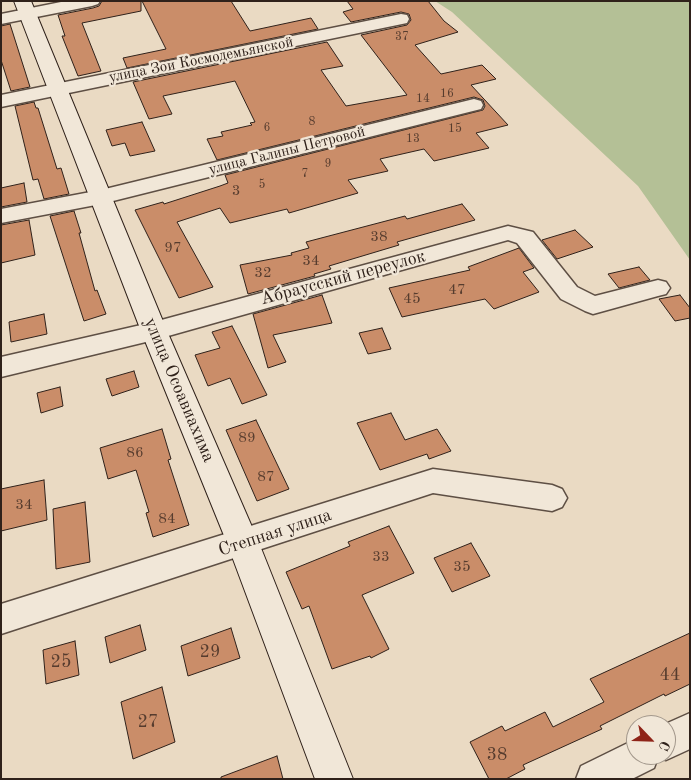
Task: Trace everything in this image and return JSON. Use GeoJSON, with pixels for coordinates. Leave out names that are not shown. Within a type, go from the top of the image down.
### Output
{"type":"FeatureCollection","features":[{"type":"Feature","properties":{"kind":"street"},"geometry":{"type":"LineString","coordinates":[[1,19],[25,7],[92,1]]}},
{"type":"Feature","properties":{"kind":"street","name":"улица Осоавиахима"},"geometry":{"type":"LineString","coordinates":[[25,7],[154,331],[243,543],[334,779]]}},
{"type":"Feature","properties":{"kind":"street","name":"улица Зои Космодемьянской"},"geometry":{"type":"LineString","coordinates":[[1,101],[401,19]]}},
{"type":"Feature","properties":{"kind":"street","name":"улица Галины Петровой"},"geometry":{"type":"LineString","coordinates":[[1,216],[101,197],[474,105]]}},
{"type":"Feature","properties":{"kind":"street","name":"Абраусский переулок"},"geometry":{"type":"LineString","coordinates":[[1,367],[154,331],[508,233],[525,237],[569,293],[593,304],[658,288]]}},
{"type":"Feature","properties":{"kind":"street","name":"Степная улица"},"geometry":{"type":"LineString","coordinates":[[1,619],[433,481],[552,498]]}},
{"type":"Feature","properties":{"kind":"street"},"geometry":{"type":"LineString","coordinates":[[676,737],[690,730]]}},
{"type":"Feature","properties":{"kind":"street"},"geometry":{"type":"LineString","coordinates":[[594,779],[626,763]]}},
{"type":"Feature","properties":{"kind":"green space"},"geometry":{"type":"Polygon","coordinates":[[[435,1],[690,1],[690,260],[638,186],[452,12],[435,1]]]}},
{"type":"Feature","properties":{"kind":"building"},"geometry":{"type":"Polygon","coordinates":[[[102,1],[141,1],[141,11],[82,23],[101,71],[78,76],[62,36],[65,36],[58,15],[93,8],[99,6],[102,1]]]}},
{"type":"Feature","properties":{"kind":"building"},"geometry":{"type":"Polygon","coordinates":[[[142,1],[231,1],[250,31],[311,18],[318,29],[127,68],[123,58],[166,49],[142,1]]]}},
{"type":"Feature","properties":{"kind":"building"},"geometry":{"type":"Polygon","coordinates":[[[347,1],[428,1],[444,21],[458,32],[415,45],[441,74],[482,65],[496,79],[471,85],[508,125],[476,133],[489,148],[434,161],[424,149],[380,159],[388,171],[348,180],[358,193],[289,213],[287,209],[230,223],[220,208],[177,222],[213,287],[179,298],[135,210],[163,202],[164,204],[228,183],[225,175],[483,110],[485,106],[483,100],[474,97],[217,160],[207,139],[223,136],[221,132],[252,125],[250,123],[255,122],[235,81],[163,96],[172,114],[149,119],[133,82],[327,42],[343,66],[321,70],[346,106],[407,95],[361,35],[407,25],[411,20],[409,14],[401,12],[351,22],[343,12],[353,9],[347,1]]]}},
{"type":"Feature","properties":{"kind":"building"},"geometry":{"type":"Polygon","coordinates":[[[10,24],[30,87],[11,91],[1,60],[1,26],[10,24]]]}},
{"type":"Feature","properties":{"kind":"building"},"geometry":{"type":"Polygon","coordinates":[[[34,102],[36,108],[38,108],[57,169],[61,168],[69,194],[44,199],[38,179],[33,180],[15,106],[34,102]]]}},
{"type":"Feature","properties":{"kind":"building"},"geometry":{"type":"Polygon","coordinates":[[[142,122],[155,151],[130,156],[125,143],[112,146],[106,130],[142,122]]]}},
{"type":"Feature","properties":{"kind":"building"},"geometry":{"type":"Polygon","coordinates":[[[24,183],[27,202],[1,207],[1,188],[24,183]]]}},
{"type":"Feature","properties":{"kind":"building"},"geometry":{"type":"Polygon","coordinates":[[[462,204],[475,220],[397,242],[399,245],[329,266],[331,269],[314,274],[315,276],[248,294],[240,265],[292,255],[291,253],[309,248],[306,242],[405,216],[407,219],[462,204]]]}},
{"type":"Feature","properties":{"kind":"building"},"geometry":{"type":"Polygon","coordinates":[[[74,211],[95,291],[97,290],[106,314],[84,321],[50,216],[74,211]]]}},
{"type":"Feature","properties":{"kind":"building"},"geometry":{"type":"Polygon","coordinates":[[[29,220],[35,255],[1,263],[1,225],[29,220]]]}},
{"type":"Feature","properties":{"kind":"building"},"geometry":{"type":"Polygon","coordinates":[[[575,230],[593,247],[557,259],[542,240],[575,230]]]}},
{"type":"Feature","properties":{"kind":"building"},"geometry":{"type":"Polygon","coordinates":[[[519,248],[534,268],[523,272],[539,292],[494,309],[485,299],[402,317],[389,288],[470,270],[468,267],[519,248]]]}},
{"type":"Feature","properties":{"kind":"building"},"geometry":{"type":"Polygon","coordinates":[[[639,267],[650,280],[619,288],[608,274],[639,267]]]}},
{"type":"Feature","properties":{"kind":"building"},"geometry":{"type":"Polygon","coordinates":[[[322,295],[332,323],[273,335],[286,362],[268,368],[253,314],[322,295]]]}},
{"type":"Feature","properties":{"kind":"building"},"geometry":{"type":"Polygon","coordinates":[[[680,295],[690,308],[690,318],[675,321],[659,299],[680,295]]]}},
{"type":"Feature","properties":{"kind":"building"},"geometry":{"type":"Polygon","coordinates":[[[44,314],[47,334],[11,342],[9,322],[44,314]]]}},
{"type":"Feature","properties":{"kind":"building"},"geometry":{"type":"Polygon","coordinates":[[[232,326],[267,395],[242,404],[230,378],[208,386],[195,355],[220,348],[212,332],[232,326]]]}},
{"type":"Feature","properties":{"kind":"building"},"geometry":{"type":"Polygon","coordinates":[[[382,328],[391,349],[368,354],[359,333],[382,328]]]}},
{"type":"Feature","properties":{"kind":"building"},"geometry":{"type":"Polygon","coordinates":[[[134,371],[139,387],[112,396],[106,379],[134,371]]]}},
{"type":"Feature","properties":{"kind":"building"},"geometry":{"type":"Polygon","coordinates":[[[60,387],[63,406],[41,413],[37,393],[60,387]]]}},
{"type":"Feature","properties":{"kind":"building"},"geometry":{"type":"Polygon","coordinates":[[[391,413],[405,440],[437,429],[451,451],[429,459],[427,454],[380,470],[357,423],[391,413]]]}},
{"type":"Feature","properties":{"kind":"building"},"geometry":{"type":"Polygon","coordinates":[[[256,420],[289,489],[257,501],[226,430],[256,420]]]}},
{"type":"Feature","properties":{"kind":"building"},"geometry":{"type":"Polygon","coordinates":[[[162,429],[171,459],[168,460],[189,525],[153,537],[146,513],[149,512],[136,470],[108,479],[100,448],[162,429]]]}},
{"type":"Feature","properties":{"kind":"building"},"geometry":{"type":"Polygon","coordinates":[[[44,480],[47,520],[1,531],[1,489],[44,480]]]}},
{"type":"Feature","properties":{"kind":"building"},"geometry":{"type":"Polygon","coordinates":[[[85,502],[90,562],[56,569],[53,509],[85,502]]]}},
{"type":"Feature","properties":{"kind":"building"},"geometry":{"type":"Polygon","coordinates":[[[389,526],[414,573],[362,595],[389,649],[371,658],[370,656],[332,669],[309,606],[302,609],[286,572],[350,546],[348,542],[389,526]]]}},
{"type":"Feature","properties":{"kind":"building"},"geometry":{"type":"Polygon","coordinates":[[[471,543],[490,576],[452,592],[434,558],[471,543]]]}},
{"type":"Feature","properties":{"kind":"building"},"geometry":{"type":"Polygon","coordinates":[[[140,625],[146,650],[110,663],[105,637],[140,625]]]}},
{"type":"Feature","properties":{"kind":"building"},"geometry":{"type":"Polygon","coordinates":[[[231,628],[240,658],[188,676],[181,646],[231,628]]]}},
{"type":"Feature","properties":{"kind":"building"},"geometry":{"type":"Polygon","coordinates":[[[690,633],[690,684],[665,696],[664,694],[600,726],[602,729],[523,765],[525,769],[506,779],[489,779],[470,742],[502,726],[505,731],[545,712],[553,727],[604,702],[590,679],[690,633]]]}},
{"type":"Feature","properties":{"kind":"building"},"geometry":{"type":"Polygon","coordinates":[[[75,641],[79,675],[46,684],[43,650],[75,641]]]}},
{"type":"Feature","properties":{"kind":"building"},"geometry":{"type":"Polygon","coordinates":[[[162,687],[175,742],[133,759],[121,702],[162,687]]]}},
{"type":"Feature","properties":{"kind":"building"},"geometry":{"type":"Polygon","coordinates":[[[277,756],[283,779],[221,779],[221,777],[277,756]]]}}]}
